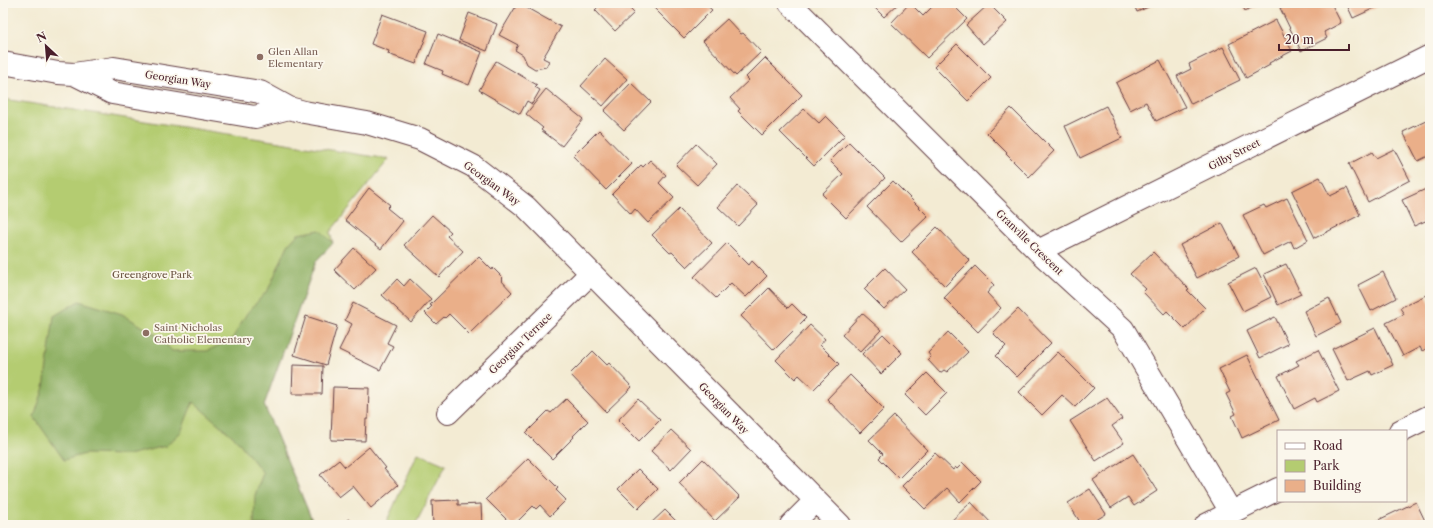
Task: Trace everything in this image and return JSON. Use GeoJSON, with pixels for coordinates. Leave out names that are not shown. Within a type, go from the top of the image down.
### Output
{"type":"FeatureCollection","features":[{"type":"Feature","properties":{"kind":"street","name":"Granville Crescent"},"geometry":{"type":"LineString","coordinates":[[790,3],[1038,251],[1123,329],[1231,512]]}},
{"type":"Feature","properties":{"kind":"street","name":"Gilby Street"},"geometry":{"type":"LineString","coordinates":[[1038,251],[1430,56]]}},
{"type":"Feature","properties":{"kind":"street","name":"Georgian Way"},"geometry":{"type":"LineString","coordinates":[[3,63],[58,73],[74,74],[114,68],[260,92],[289,108],[367,123],[420,139],[473,166],[526,208],[840,525]]}},
{"type":"Feature","properties":{"kind":"street","name":"Georgian Terrace"},"geometry":{"type":"LineString","coordinates":[[448,413],[592,273]]}},
{"type":"Feature","properties":{"kind":"street"},"geometry":{"type":"LineString","coordinates":[[1402,430],[1430,416]]}},
{"type":"Feature","properties":{"kind":"street"},"geometry":{"type":"LineString","coordinates":[[1206,525],[1277,489]]}},
{"type":"Feature","properties":{"kind":"street"},"geometry":{"type":"LineString","coordinates":[[791,525],[815,501]]}},
{"type":"Feature","properties":{"kind":"green space","name":"Greengrove Park"},"geometry":{"type":"Polygon","coordinates":[[[3,99],[389,159],[330,232],[333,243],[316,261],[264,405],[314,525],[3,525],[3,99]]]}},
{"type":"Feature","properties":{"kind":"green space"},"geometry":{"type":"Polygon","coordinates":[[[320,230],[333,243],[316,261],[264,405],[314,525],[254,525],[255,495],[263,473],[237,440],[193,402],[181,432],[166,446],[128,455],[85,454],[64,460],[34,417],[44,387],[54,316],[79,301],[122,314],[158,336],[172,351],[207,351],[232,339],[247,313],[268,290],[288,245],[298,234],[320,230]]]}},
{"type":"Feature","properties":{"kind":"green space"},"geometry":{"type":"Polygon","coordinates":[[[418,453],[446,465],[415,525],[385,525],[418,453]]]}},
{"type":"Feature","properties":{"kind":"building"},"geometry":{"type":"Polygon","coordinates":[[[518,3],[561,27],[543,58],[549,61],[546,67],[535,69],[527,64],[523,55],[515,50],[518,45],[499,35],[518,3]]]}},
{"type":"Feature","properties":{"kind":"building"},"geometry":{"type":"Polygon","coordinates":[[[602,3],[624,3],[634,13],[615,31],[595,10],[602,3]]]}},
{"type":"Feature","properties":{"kind":"building"},"geometry":{"type":"Polygon","coordinates":[[[649,3],[704,3],[712,10],[684,38],[649,3]]]}},
{"type":"Feature","properties":{"kind":"building"},"geometry":{"type":"Polygon","coordinates":[[[870,3],[899,3],[884,17],[870,3]]]}},
{"type":"Feature","properties":{"kind":"building"},"geometry":{"type":"Polygon","coordinates":[[[910,3],[923,16],[936,3],[951,3],[967,19],[927,58],[891,23],[910,3]]]}},
{"type":"Feature","properties":{"kind":"building"},"geometry":{"type":"Polygon","coordinates":[[[1133,3],[1157,3],[1137,12],[1133,3]]]}},
{"type":"Feature","properties":{"kind":"building"},"geometry":{"type":"Polygon","coordinates":[[[1241,3],[1261,3],[1245,11],[1241,3]]]}},
{"type":"Feature","properties":{"kind":"building"},"geometry":{"type":"Polygon","coordinates":[[[1289,3],[1331,3],[1341,23],[1324,32],[1327,38],[1301,51],[1280,8],[1289,3]]]}},
{"type":"Feature","properties":{"kind":"building"},"geometry":{"type":"Polygon","coordinates":[[[1346,3],[1377,3],[1379,6],[1353,18],[1346,3]]]}},
{"type":"Feature","properties":{"kind":"building"},"geometry":{"type":"Polygon","coordinates":[[[989,4],[1007,22],[983,44],[966,25],[989,4]]]}},
{"type":"Feature","properties":{"kind":"building"},"geometry":{"type":"Polygon","coordinates":[[[469,13],[497,24],[487,51],[459,40],[469,13]]]}},
{"type":"Feature","properties":{"kind":"building"},"geometry":{"type":"Polygon","coordinates":[[[382,14],[428,31],[416,64],[388,54],[389,51],[371,44],[382,14]]]}},
{"type":"Feature","properties":{"kind":"building"},"geometry":{"type":"Polygon","coordinates":[[[727,19],[761,52],[736,76],[703,41],[727,19]]]}},
{"type":"Feature","properties":{"kind":"building"},"geometry":{"type":"Polygon","coordinates":[[[1276,20],[1292,51],[1269,63],[1270,65],[1246,78],[1229,44],[1276,20]]]}},
{"type":"Feature","properties":{"kind":"building"},"geometry":{"type":"Polygon","coordinates":[[[438,34],[482,52],[469,85],[442,74],[443,71],[426,64],[438,34]]]}},
{"type":"Feature","properties":{"kind":"building"},"geometry":{"type":"Polygon","coordinates":[[[957,44],[991,78],[968,101],[934,67],[957,44]]]}},
{"type":"Feature","properties":{"kind":"building"},"geometry":{"type":"Polygon","coordinates":[[[1223,47],[1240,80],[1191,104],[1177,76],[1191,69],[1189,64],[1223,47]]]}},
{"type":"Feature","properties":{"kind":"building"},"geometry":{"type":"Polygon","coordinates":[[[765,58],[802,95],[762,135],[738,111],[740,109],[730,98],[749,80],[746,77],[765,58]]]}},
{"type":"Feature","properties":{"kind":"building"},"geometry":{"type":"Polygon","coordinates":[[[605,59],[627,79],[603,106],[581,86],[605,59]]]}},
{"type":"Feature","properties":{"kind":"building"},"geometry":{"type":"Polygon","coordinates":[[[1160,60],[1185,107],[1156,121],[1146,102],[1130,110],[1116,83],[1160,60]]]}},
{"type":"Feature","properties":{"kind":"building"},"geometry":{"type":"Polygon","coordinates":[[[496,61],[537,85],[535,87],[540,90],[532,104],[527,101],[520,114],[479,90],[496,61]]]}},
{"type":"Feature","properties":{"kind":"building"},"geometry":{"type":"Polygon","coordinates":[[[631,83],[651,102],[624,130],[604,111],[631,83]]]}},
{"type":"Feature","properties":{"kind":"building"},"geometry":{"type":"Polygon","coordinates":[[[546,89],[583,119],[562,146],[541,130],[543,128],[526,114],[546,89]]]}},
{"type":"Feature","properties":{"kind":"building"},"geometry":{"type":"Polygon","coordinates":[[[1106,106],[1122,138],[1080,158],[1065,126],[1106,106]]]}},
{"type":"Feature","properties":{"kind":"building"},"geometry":{"type":"Polygon","coordinates":[[[1011,108],[1054,151],[1029,177],[987,133],[1011,108]]]}},
{"type":"Feature","properties":{"kind":"building"},"geometry":{"type":"Polygon","coordinates":[[[804,109],[819,123],[826,116],[845,135],[814,166],[780,132],[804,109]]]}},
{"type":"Feature","properties":{"kind":"building"},"geometry":{"type":"Polygon","coordinates":[[[1430,119],[1430,155],[1418,161],[1403,132],[1430,119]]]}},
{"type":"Feature","properties":{"kind":"building"},"geometry":{"type":"Polygon","coordinates":[[[599,130],[632,164],[606,190],[573,156],[599,130]]]}},
{"type":"Feature","properties":{"kind":"building"},"geometry":{"type":"Polygon","coordinates":[[[849,142],[885,178],[846,218],[822,194],[843,174],[830,161],[849,142]]]}},
{"type":"Feature","properties":{"kind":"building"},"geometry":{"type":"Polygon","coordinates":[[[696,144],[717,164],[697,185],[676,165],[696,144]]]}},
{"type":"Feature","properties":{"kind":"building"},"geometry":{"type":"Polygon","coordinates":[[[1394,149],[1410,180],[1368,202],[1349,164],[1372,152],[1376,158],[1394,149]]]}},
{"type":"Feature","properties":{"kind":"building"},"geometry":{"type":"Polygon","coordinates":[[[650,160],[666,175],[659,183],[674,198],[648,223],[635,209],[631,214],[612,194],[641,165],[643,167],[650,160]]]}},
{"type":"Feature","properties":{"kind":"building"},"geometry":{"type":"Polygon","coordinates":[[[1320,177],[1330,196],[1347,188],[1360,215],[1315,238],[1292,191],[1320,177]]]}},
{"type":"Feature","properties":{"kind":"building"},"geometry":{"type":"Polygon","coordinates":[[[893,181],[928,216],[901,242],[867,207],[893,181]]]}},
{"type":"Feature","properties":{"kind":"building"},"geometry":{"type":"Polygon","coordinates":[[[737,186],[758,205],[738,226],[718,207],[737,186]]]}},
{"type":"Feature","properties":{"kind":"building"},"geometry":{"type":"Polygon","coordinates":[[[369,188],[390,205],[387,208],[403,221],[381,249],[345,220],[369,188]]]}},
{"type":"Feature","properties":{"kind":"building"},"geometry":{"type":"Polygon","coordinates":[[[1426,189],[1430,198],[1430,219],[1414,226],[1402,200],[1426,189]]]}},
{"type":"Feature","properties":{"kind":"building"},"geometry":{"type":"Polygon","coordinates":[[[1287,198],[1308,240],[1294,248],[1291,241],[1263,255],[1243,215],[1264,205],[1266,208],[1287,198]]]}},
{"type":"Feature","properties":{"kind":"building"},"geometry":{"type":"Polygon","coordinates":[[[679,209],[712,243],[687,267],[652,235],[679,209]]]}},
{"type":"Feature","properties":{"kind":"building"},"geometry":{"type":"Polygon","coordinates":[[[432,215],[451,232],[447,236],[463,251],[439,277],[404,245],[432,215]]]}},
{"type":"Feature","properties":{"kind":"building"},"geometry":{"type":"Polygon","coordinates":[[[1222,223],[1239,256],[1197,278],[1180,245],[1222,223]]]}},
{"type":"Feature","properties":{"kind":"building"},"geometry":{"type":"Polygon","coordinates":[[[937,227],[970,261],[945,286],[912,252],[937,227]]]}},
{"type":"Feature","properties":{"kind":"building"},"geometry":{"type":"Polygon","coordinates":[[[727,243],[749,265],[752,261],[767,276],[746,297],[731,283],[716,298],[694,277],[727,243]]]}},
{"type":"Feature","properties":{"kind":"building"},"geometry":{"type":"Polygon","coordinates":[[[354,248],[376,268],[355,290],[334,270],[354,248]]]}},
{"type":"Feature","properties":{"kind":"building"},"geometry":{"type":"Polygon","coordinates":[[[1153,252],[1189,289],[1187,290],[1205,308],[1185,329],[1167,311],[1164,314],[1143,292],[1146,289],[1130,274],[1153,252]]]}},
{"type":"Feature","properties":{"kind":"building"},"geometry":{"type":"Polygon","coordinates":[[[479,257],[492,270],[493,268],[503,278],[501,280],[512,292],[469,334],[449,314],[436,324],[425,313],[432,306],[430,305],[479,257]]]}},
{"type":"Feature","properties":{"kind":"building"},"geometry":{"type":"Polygon","coordinates":[[[1286,264],[1301,294],[1278,305],[1264,274],[1286,264]]]}},
{"type":"Feature","properties":{"kind":"building"},"geometry":{"type":"Polygon","coordinates":[[[975,266],[994,285],[987,293],[1001,308],[978,332],[944,298],[975,266]]]}},
{"type":"Feature","properties":{"kind":"building"},"geometry":{"type":"Polygon","coordinates":[[[885,268],[905,289],[884,309],[864,289],[885,268]]]}},
{"type":"Feature","properties":{"kind":"building"},"geometry":{"type":"Polygon","coordinates":[[[1256,268],[1271,297],[1243,311],[1228,282],[1256,268]]]}},
{"type":"Feature","properties":{"kind":"building"},"geometry":{"type":"Polygon","coordinates":[[[1383,272],[1396,298],[1371,311],[1358,285],[1383,272]]]}},
{"type":"Feature","properties":{"kind":"building"},"geometry":{"type":"Polygon","coordinates":[[[397,279],[404,286],[410,279],[431,299],[411,322],[382,295],[397,279]]]}},
{"type":"Feature","properties":{"kind":"building"},"geometry":{"type":"Polygon","coordinates":[[[769,288],[788,308],[792,304],[806,318],[774,350],[741,316],[769,288]]]}},
{"type":"Feature","properties":{"kind":"building"},"geometry":{"type":"Polygon","coordinates":[[[1426,295],[1430,303],[1430,347],[1422,351],[1420,347],[1403,356],[1386,323],[1404,314],[1400,308],[1426,295]]]}},
{"type":"Feature","properties":{"kind":"building"},"geometry":{"type":"Polygon","coordinates":[[[1329,298],[1341,323],[1316,336],[1304,311],[1329,298]]]}},
{"type":"Feature","properties":{"kind":"building"},"geometry":{"type":"Polygon","coordinates":[[[353,303],[396,325],[387,343],[393,346],[380,370],[339,350],[352,324],[345,320],[353,303]]]}},
{"type":"Feature","properties":{"kind":"building"},"geometry":{"type":"Polygon","coordinates":[[[1018,309],[1051,343],[1017,377],[996,356],[1006,346],[993,333],[1018,309]]]}},
{"type":"Feature","properties":{"kind":"building"},"geometry":{"type":"Polygon","coordinates":[[[862,313],[881,330],[860,352],[842,335],[862,313]]]}},
{"type":"Feature","properties":{"kind":"building"},"geometry":{"type":"Polygon","coordinates":[[[306,316],[337,326],[326,365],[294,355],[306,316]]]}},
{"type":"Feature","properties":{"kind":"building"},"geometry":{"type":"Polygon","coordinates":[[[1275,317],[1288,344],[1260,358],[1247,331],[1275,317]]]}},
{"type":"Feature","properties":{"kind":"building"},"geometry":{"type":"Polygon","coordinates":[[[810,325],[825,339],[820,345],[839,364],[814,389],[799,375],[795,379],[776,360],[810,325]]]}},
{"type":"Feature","properties":{"kind":"building"},"geometry":{"type":"Polygon","coordinates":[[[1375,328],[1393,365],[1372,375],[1370,371],[1348,381],[1332,349],[1375,328]]]}},
{"type":"Feature","properties":{"kind":"building"},"geometry":{"type":"Polygon","coordinates":[[[948,332],[968,352],[947,372],[944,370],[940,373],[928,360],[931,357],[928,353],[948,332]]]}},
{"type":"Feature","properties":{"kind":"building"},"geometry":{"type":"Polygon","coordinates":[[[883,334],[902,353],[881,374],[862,354],[883,334]]]}},
{"type":"Feature","properties":{"kind":"building"},"geometry":{"type":"Polygon","coordinates":[[[1318,350],[1339,391],[1317,402],[1315,398],[1294,409],[1278,376],[1299,365],[1296,361],[1318,350]]]}},
{"type":"Feature","properties":{"kind":"building"},"geometry":{"type":"Polygon","coordinates":[[[593,351],[607,365],[609,363],[632,387],[606,412],[570,374],[593,351]]]}},
{"type":"Feature","properties":{"kind":"building"},"geometry":{"type":"Polygon","coordinates":[[[1058,352],[1094,388],[1075,407],[1062,395],[1042,415],[1019,392],[1058,352]]]}},
{"type":"Feature","properties":{"kind":"building"},"geometry":{"type":"Polygon","coordinates":[[[1247,355],[1279,420],[1242,438],[1232,416],[1236,414],[1226,394],[1230,392],[1219,369],[1247,355]]]}},
{"type":"Feature","properties":{"kind":"building"},"geometry":{"type":"Polygon","coordinates":[[[293,365],[323,366],[322,394],[292,394],[293,365]]]}},
{"type":"Feature","properties":{"kind":"building"},"geometry":{"type":"Polygon","coordinates":[[[927,373],[947,393],[925,415],[905,395],[927,373]]]}},
{"type":"Feature","properties":{"kind":"building"},"geometry":{"type":"Polygon","coordinates":[[[850,375],[884,409],[860,433],[827,399],[850,375]]]}},
{"type":"Feature","properties":{"kind":"building"},"geometry":{"type":"Polygon","coordinates":[[[333,387],[369,388],[368,419],[366,419],[365,441],[331,440],[333,387]]]}},
{"type":"Feature","properties":{"kind":"building"},"geometry":{"type":"Polygon","coordinates":[[[1107,398],[1122,419],[1112,426],[1124,443],[1096,461],[1070,421],[1107,398]]]}},
{"type":"Feature","properties":{"kind":"building"},"geometry":{"type":"Polygon","coordinates":[[[566,399],[588,421],[552,459],[526,433],[548,411],[551,413],[566,399]]]}},
{"type":"Feature","properties":{"kind":"building"},"geometry":{"type":"Polygon","coordinates":[[[638,399],[660,420],[639,441],[618,420],[638,399]]]}},
{"type":"Feature","properties":{"kind":"building"},"geometry":{"type":"Polygon","coordinates":[[[894,416],[927,450],[899,478],[879,458],[883,454],[869,440],[894,416]]]}},
{"type":"Feature","properties":{"kind":"building"},"geometry":{"type":"Polygon","coordinates":[[[671,430],[691,449],[671,470],[651,451],[671,430]]]}},
{"type":"Feature","properties":{"kind":"building"},"geometry":{"type":"Polygon","coordinates":[[[369,447],[386,468],[384,469],[398,485],[371,508],[353,486],[339,497],[320,475],[339,460],[345,467],[369,447]]]}},
{"type":"Feature","properties":{"kind":"building"},"geometry":{"type":"Polygon","coordinates":[[[935,453],[953,470],[955,467],[957,469],[963,463],[981,481],[960,502],[947,488],[925,509],[902,486],[935,453]]]}},
{"type":"Feature","properties":{"kind":"building"},"geometry":{"type":"Polygon","coordinates":[[[1133,454],[1157,491],[1134,506],[1128,497],[1111,508],[1093,480],[1133,454]]]}},
{"type":"Feature","properties":{"kind":"building"},"geometry":{"type":"Polygon","coordinates":[[[528,458],[558,488],[556,490],[566,500],[550,516],[540,505],[536,509],[533,506],[514,525],[512,525],[486,499],[528,458]]]}},
{"type":"Feature","properties":{"kind":"building"},"geometry":{"type":"Polygon","coordinates":[[[703,459],[740,497],[715,521],[679,483],[703,459]]]}},
{"type":"Feature","properties":{"kind":"building"},"geometry":{"type":"Polygon","coordinates":[[[638,469],[658,489],[638,509],[618,489],[638,469]]]}},
{"type":"Feature","properties":{"kind":"building"},"geometry":{"type":"Polygon","coordinates":[[[1090,489],[1106,514],[1088,525],[1082,525],[1068,503],[1090,489]]]}},
{"type":"Feature","properties":{"kind":"building"},"geometry":{"type":"Polygon","coordinates":[[[458,500],[458,505],[481,504],[482,525],[433,525],[432,501],[458,500]]]}},
{"type":"Feature","properties":{"kind":"building"},"geometry":{"type":"Polygon","coordinates":[[[971,502],[993,525],[947,525],[971,502]]]}},
{"type":"Feature","properties":{"kind":"building"},"geometry":{"type":"Polygon","coordinates":[[[1416,502],[1427,525],[1373,525],[1372,523],[1416,502]]]}},
{"type":"Feature","properties":{"kind":"building"},"geometry":{"type":"Polygon","coordinates":[[[665,510],[680,525],[649,525],[665,510]]]}},
{"type":"Feature","properties":{"kind":"building"},"geometry":{"type":"Polygon","coordinates":[[[348,519],[359,525],[344,525],[348,519]]]}},
{"type":"Feature","properties":{"kind":"place","name":"Glen Allan Elementary"},"geometry":{"type":"Point","coordinates":[260,57]}},
{"type":"Feature","properties":{"kind":"place","name":"Saint Nicholas Catholic Elementary"},"geometry":{"type":"Point","coordinates":[146,333]}}]}
